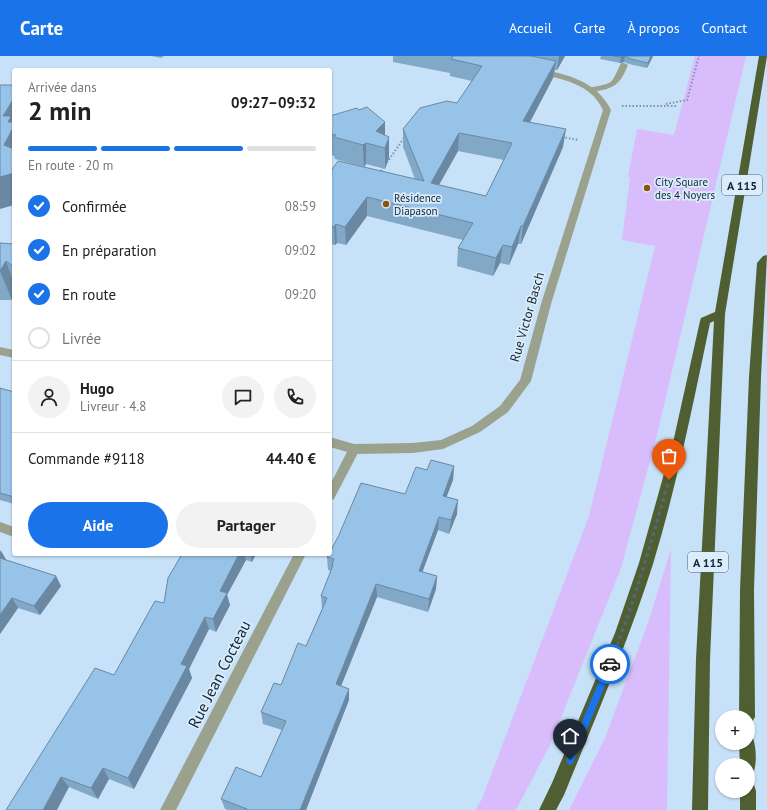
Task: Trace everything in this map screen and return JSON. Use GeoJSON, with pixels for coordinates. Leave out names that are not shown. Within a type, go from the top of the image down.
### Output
{"type":"FeatureCollection","features":[{"type":"Feature","properties":{"kind":"highway","name":"A 115"},"geometry":{"type":"LineString","coordinates":[[700,810],[703,659],[720,314],[763,56]]}},
{"type":"Feature","properties":{"kind":"highway"},"geometry":{"type":"LineString","coordinates":[[747,710],[747,590],[755,377],[762,263],[767,258]]}},
{"type":"Feature","properties":{"kind":"highway"},"geometry":{"type":"LineString","coordinates":[[547,810],[558,789],[622,633],[646,563],[680,438],[705,321],[720,314]]}},
{"type":"Feature","properties":{"kind":"highway"},"geometry":{"type":"LineString","coordinates":[[748,798],[748,810]]}},
{"type":"Feature","properties":{"kind":"street"},"geometry":{"type":"LineString","coordinates":[[529,69],[560,75],[584,84],[592,90],[606,107]]}},
{"type":"Feature","properties":{"kind":"street","name":"Rue Victor Basch"},"geometry":{"type":"LineString","coordinates":[[332,443],[354,449],[413,448],[443,444],[476,429],[504,409],[524,381],[546,304],[597,144],[607,110],[606,107]]}},
{"type":"Feature","properties":{"kind":"street"},"geometry":{"type":"LineString","coordinates":[[0,351],[12,354]]}},
{"type":"Feature","properties":{"kind":"street"},"geometry":{"type":"LineString","coordinates":[[0,527],[12,531]]}},
{"type":"Feature","properties":{"kind":"lane"},"geometry":{"type":"LineString","coordinates":[[592,90],[613,86],[618,80],[624,65]]}},
{"type":"Feature","properties":{"kind":"lane"},"geometry":{"type":"LineString","coordinates":[[332,492],[354,449]]}},
{"type":"Feature","properties":{"kind":"lane","name":"Rue Jean Cocteau"},"geometry":{"type":"LineString","coordinates":[[168,810],[299,556]]}},
{"type":"Feature","properties":{"kind":"path"},"geometry":{"type":"LineString","coordinates":[[663,105],[687,100],[698,56]]}},
{"type":"Feature","properties":{"kind":"path"},"geometry":{"type":"LineString","coordinates":[[606,107],[663,105],[678,106]]}},
{"type":"Feature","properties":{"kind":"path"},"geometry":{"type":"LineString","coordinates":[[375,180],[405,136]]}},
{"type":"Feature","properties":{"kind":"path"},"geometry":{"type":"LineString","coordinates":[[559,137],[597,144]]}},
{"type":"Feature","properties":{"kind":"shaded area"},"geometry":{"type":"Polygon","coordinates":[[[695,56],[746,56],[657,435],[621,568],[550,745],[516,810],[475,810],[482,799],[589,516],[655,246],[622,240],[630,178],[628,177],[637,129],[674,135],[695,56]]]}},
{"type":"Feature","properties":{"kind":"shaded area"},"geometry":{"type":"Polygon","coordinates":[[[671,549],[667,810],[569,810],[605,738],[648,623],[671,549]]]}},
{"type":"Feature","properties":{"kind":"building"},"geometry":{"type":"Polygon","coordinates":[[[453,56],[531,56],[556,61],[523,121],[566,129],[523,226],[521,226],[512,247],[503,245],[496,258],[458,248],[473,223],[367,197],[345,227],[336,224],[334,227],[332,226],[332,169],[338,161],[424,181],[403,129],[420,108],[447,101],[457,103],[482,66],[451,59],[453,56]],[[459,133],[431,183],[486,196],[512,143],[459,133]]]}},
{"type":"Feature","properties":{"kind":"building"},"geometry":{"type":"Polygon","coordinates":[[[625,56],[651,56],[648,63],[625,56]]]}},
{"type":"Feature","properties":{"kind":"building"},"geometry":{"type":"Polygon","coordinates":[[[0,85],[12,85],[12,101],[3,116],[11,116],[8,122],[12,122],[12,130],[4,145],[12,148],[12,174],[0,177],[0,85]]]}},
{"type":"Feature","properties":{"kind":"building"},"geometry":{"type":"Polygon","coordinates":[[[367,107],[385,122],[376,131],[389,137],[385,148],[366,143],[363,145],[334,137],[336,135],[332,134],[332,115],[357,108],[359,110],[367,107]]]}},
{"type":"Feature","properties":{"kind":"building"},"geometry":{"type":"Polygon","coordinates":[[[0,243],[12,244],[12,266],[6,261],[0,271],[0,243]]]}},
{"type":"Feature","properties":{"kind":"building"},"geometry":{"type":"Polygon","coordinates":[[[0,388],[12,391],[12,496],[0,493],[0,388]]]}},
{"type":"Feature","properties":{"kind":"building"},"geometry":{"type":"Polygon","coordinates":[[[431,460],[454,466],[443,496],[458,500],[451,520],[439,517],[419,571],[437,576],[429,599],[376,584],[336,684],[349,689],[300,810],[247,810],[221,799],[236,767],[261,777],[286,721],[261,712],[274,683],[281,685],[298,643],[306,646],[318,619],[327,598],[321,596],[334,559],[327,557],[332,556],[332,548],[361,483],[405,494],[416,467],[427,470],[431,460]]]}},
{"type":"Feature","properties":{"kind":"building"},"geometry":{"type":"Polygon","coordinates":[[[181,556],[238,556],[220,591],[227,593],[213,619],[205,617],[181,664],[187,666],[128,778],[103,768],[91,788],[61,777],[43,810],[6,810],[95,668],[114,675],[155,601],[164,603],[168,578],[181,556]]]}},
{"type":"Feature","properties":{"kind":"building"},"geometry":{"type":"Polygon","coordinates":[[[0,558],[56,576],[34,606],[12,598],[0,615],[0,558]]]}},
{"type":"Feature","properties":{"kind":"way so far"},"geometry":{"type":"LineString","coordinates":[[610,664],[646,563],[669,480]]}},
{"type":"Feature","properties":{"kind":"place","name":"City Square des 4 Noyers"},"geometry":{"type":"Point","coordinates":[647,188]}},
{"type":"Feature","properties":{"kind":"place","name":"Résidence Diapason"},"geometry":{"type":"Point","coordinates":[386,204]}},
{"type":"Feature","properties":{"kind":"route"},"geometry":{"type":"LineString","coordinates":[[570,760],[610,664]]}}]}
